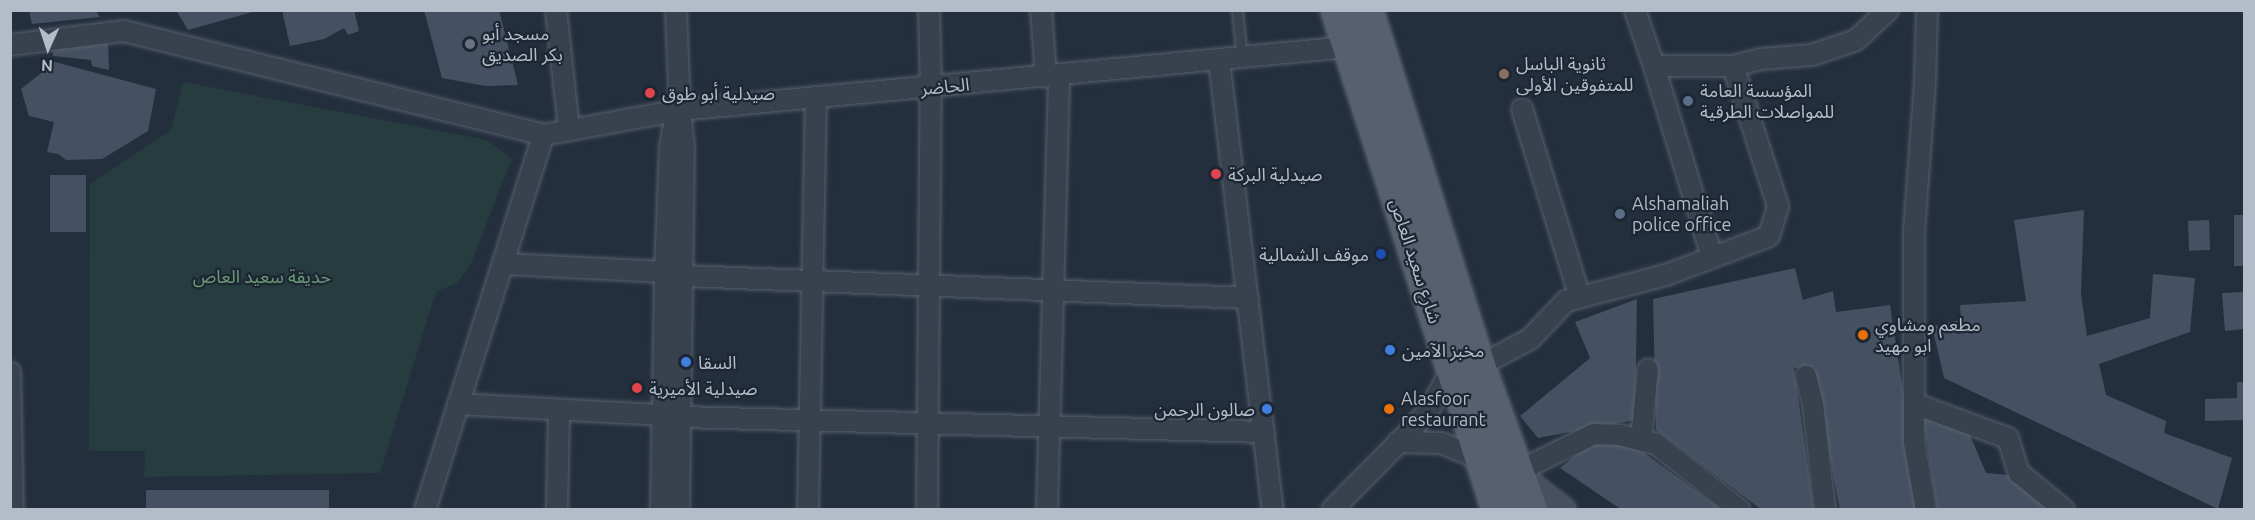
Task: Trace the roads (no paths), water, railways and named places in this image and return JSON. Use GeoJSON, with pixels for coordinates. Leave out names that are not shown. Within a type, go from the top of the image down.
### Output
{"type":"FeatureCollection","features":[{"type":"Feature","properties":{"kind":"main road","name":"شارع سعيد العاص"},"geometry":{"type":"LineString","coordinates":[[1338,10],[1348,47],[1465,368],[1480,459],[1498,510]]}},
{"type":"Feature","properties":{"kind":"main road"},"geometry":{"type":"LineString","coordinates":[[1367,10],[1465,368],[1517,476],[1530,510]]}},
{"type":"Feature","properties":{"kind":"main road"},"geometry":{"type":"LineString","coordinates":[[1517,476],[1561,510]]}},
{"type":"Feature","properties":{"kind":"street"},"geometry":{"type":"LineString","coordinates":[[556,10],[569,130]]}},
{"type":"Feature","properties":{"kind":"street"},"geometry":{"type":"LineString","coordinates":[[661,510],[672,416],[675,274],[670,146],[673,126],[680,110],[676,10]]}},
{"type":"Feature","properties":{"kind":"street"},"geometry":{"type":"LineString","coordinates":[[927,510],[931,87],[929,10]]}},
{"type":"Feature","properties":{"kind":"street"},"geometry":{"type":"LineString","coordinates":[[1041,10],[1053,76],[1053,290],[1047,510]]}},
{"type":"Feature","properties":{"kind":"street"},"geometry":{"type":"LineString","coordinates":[[1635,10],[1712,257]]}},
{"type":"Feature","properties":{"kind":"street"},"geometry":{"type":"LineString","coordinates":[[1654,66],[1733,66],[1762,59],[1812,55],[1856,40],[1888,10]]}},
{"type":"Feature","properties":{"kind":"street"},"geometry":{"type":"LineString","coordinates":[[1926,510],[1914,442],[1914,232],[1925,82],[1927,10]]}},
{"type":"Feature","properties":{"kind":"street"},"geometry":{"type":"LineString","coordinates":[[10,45],[124,31],[543,135],[505,264],[425,510]]}},
{"type":"Feature","properties":{"kind":"street","name":"الحاضر"},"geometry":{"type":"LineString","coordinates":[[543,135],[680,110],[1348,47]]}},
{"type":"Feature","properties":{"kind":"street"},"geometry":{"type":"LineString","coordinates":[[1219,60],[1273,510]]}},
{"type":"Feature","properties":{"kind":"street"},"geometry":{"type":"LineString","coordinates":[[1332,510],[1429,410],[1465,368],[1530,339],[1566,301],[1666,275],[1769,236],[1778,206],[1733,66]]}},
{"type":"Feature","properties":{"kind":"street"},"geometry":{"type":"LineString","coordinates":[[808,510],[816,98]]}},
{"type":"Feature","properties":{"kind":"street"},"geometry":{"type":"LineString","coordinates":[[1522,109],[1580,297]]}},
{"type":"Feature","properties":{"kind":"street"},"geometry":{"type":"LineString","coordinates":[[505,264],[812,281],[1248,298]]}},
{"type":"Feature","properties":{"kind":"street"},"geometry":{"type":"LineString","coordinates":[[1641,440],[1648,369]]}},
{"type":"Feature","properties":{"kind":"street"},"geometry":{"type":"LineString","coordinates":[[10,372],[13,510]]}},
{"type":"Feature","properties":{"kind":"street"},"geometry":{"type":"LineString","coordinates":[[1806,376],[1813,404],[1825,510]]}},
{"type":"Feature","properties":{"kind":"street"},"geometry":{"type":"LineString","coordinates":[[458,404],[559,412],[810,421],[1264,432]]}},
{"type":"Feature","properties":{"kind":"street"},"geometry":{"type":"LineString","coordinates":[[1915,404],[2008,438],[2019,473],[2064,510]]}},
{"type":"Feature","properties":{"kind":"street"},"geometry":{"type":"LineString","coordinates":[[557,510],[559,412]]}},
{"type":"Feature","properties":{"kind":"street"},"geometry":{"type":"LineString","coordinates":[[672,416],[679,510]]}},
{"type":"Feature","properties":{"kind":"street"},"geometry":{"type":"LineString","coordinates":[[1517,476],[1533,464],[1594,434],[1620,435],[1656,444],[1740,510]]}},
{"type":"Feature","properties":{"kind":"street"},"geometry":{"type":"LineString","coordinates":[[1398,442],[1441,443],[1480,459]]}},
{"type":"Feature","properties":{"kind":"lane"},"geometry":{"type":"LineString","coordinates":[[1237,10],[1242,57]]}},
{"type":"Feature","properties":{"kind":"place","name":"مسجد أبو بكر الصديق"},"geometry":{"type":"Point","coordinates":[470,44]}},
{"type":"Feature","properties":{"kind":"place","name":"ثانوية الباسل للمتفوقين الأولى"},"geometry":{"type":"Point","coordinates":[1504,74]}},
{"type":"Feature","properties":{"kind":"place","name":"صيدلية أبو طوق"},"geometry":{"type":"Point","coordinates":[650,93]}},
{"type":"Feature","properties":{"kind":"place","name":"المؤسسة العامة للمواصلات الطرقية"},"geometry":{"type":"Point","coordinates":[1688,101]}},
{"type":"Feature","properties":{"kind":"place","name":"صيدلية البركة"},"geometry":{"type":"Point","coordinates":[1216,174]}},
{"type":"Feature","properties":{"kind":"place","name":"Alshamaliah police office"},"geometry":{"type":"Point","coordinates":[1620,214]}},
{"type":"Feature","properties":{"kind":"place","name":"موقف الشمالية"},"geometry":{"type":"Point","coordinates":[1381,254]}},
{"type":"Feature","properties":{"kind":"place","name":"مطعم ومشاوي ابو مهيد"},"geometry":{"type":"Point","coordinates":[1863,335]}},
{"type":"Feature","properties":{"kind":"place","name":"مخبز الآمين"},"geometry":{"type":"Point","coordinates":[1390,350]}},
{"type":"Feature","properties":{"kind":"place","name":"السقا"},"geometry":{"type":"Point","coordinates":[686,362]}},
{"type":"Feature","properties":{"kind":"place","name":"صيدلية الأميرية"},"geometry":{"type":"Point","coordinates":[637,388]}},
{"type":"Feature","properties":{"kind":"place","name":"صالون الرحمن"},"geometry":{"type":"Point","coordinates":[1267,409]}},
{"type":"Feature","properties":{"kind":"place","name":"Alasfoor restaurant"},"geometry":{"type":"Point","coordinates":[1389,409]}},
{"type":"Feature","properties":{"kind":"park label","name":"حديقة سعيد العاص"},"geometry":{"type":"Point","coordinates":[262,276]}}]}
